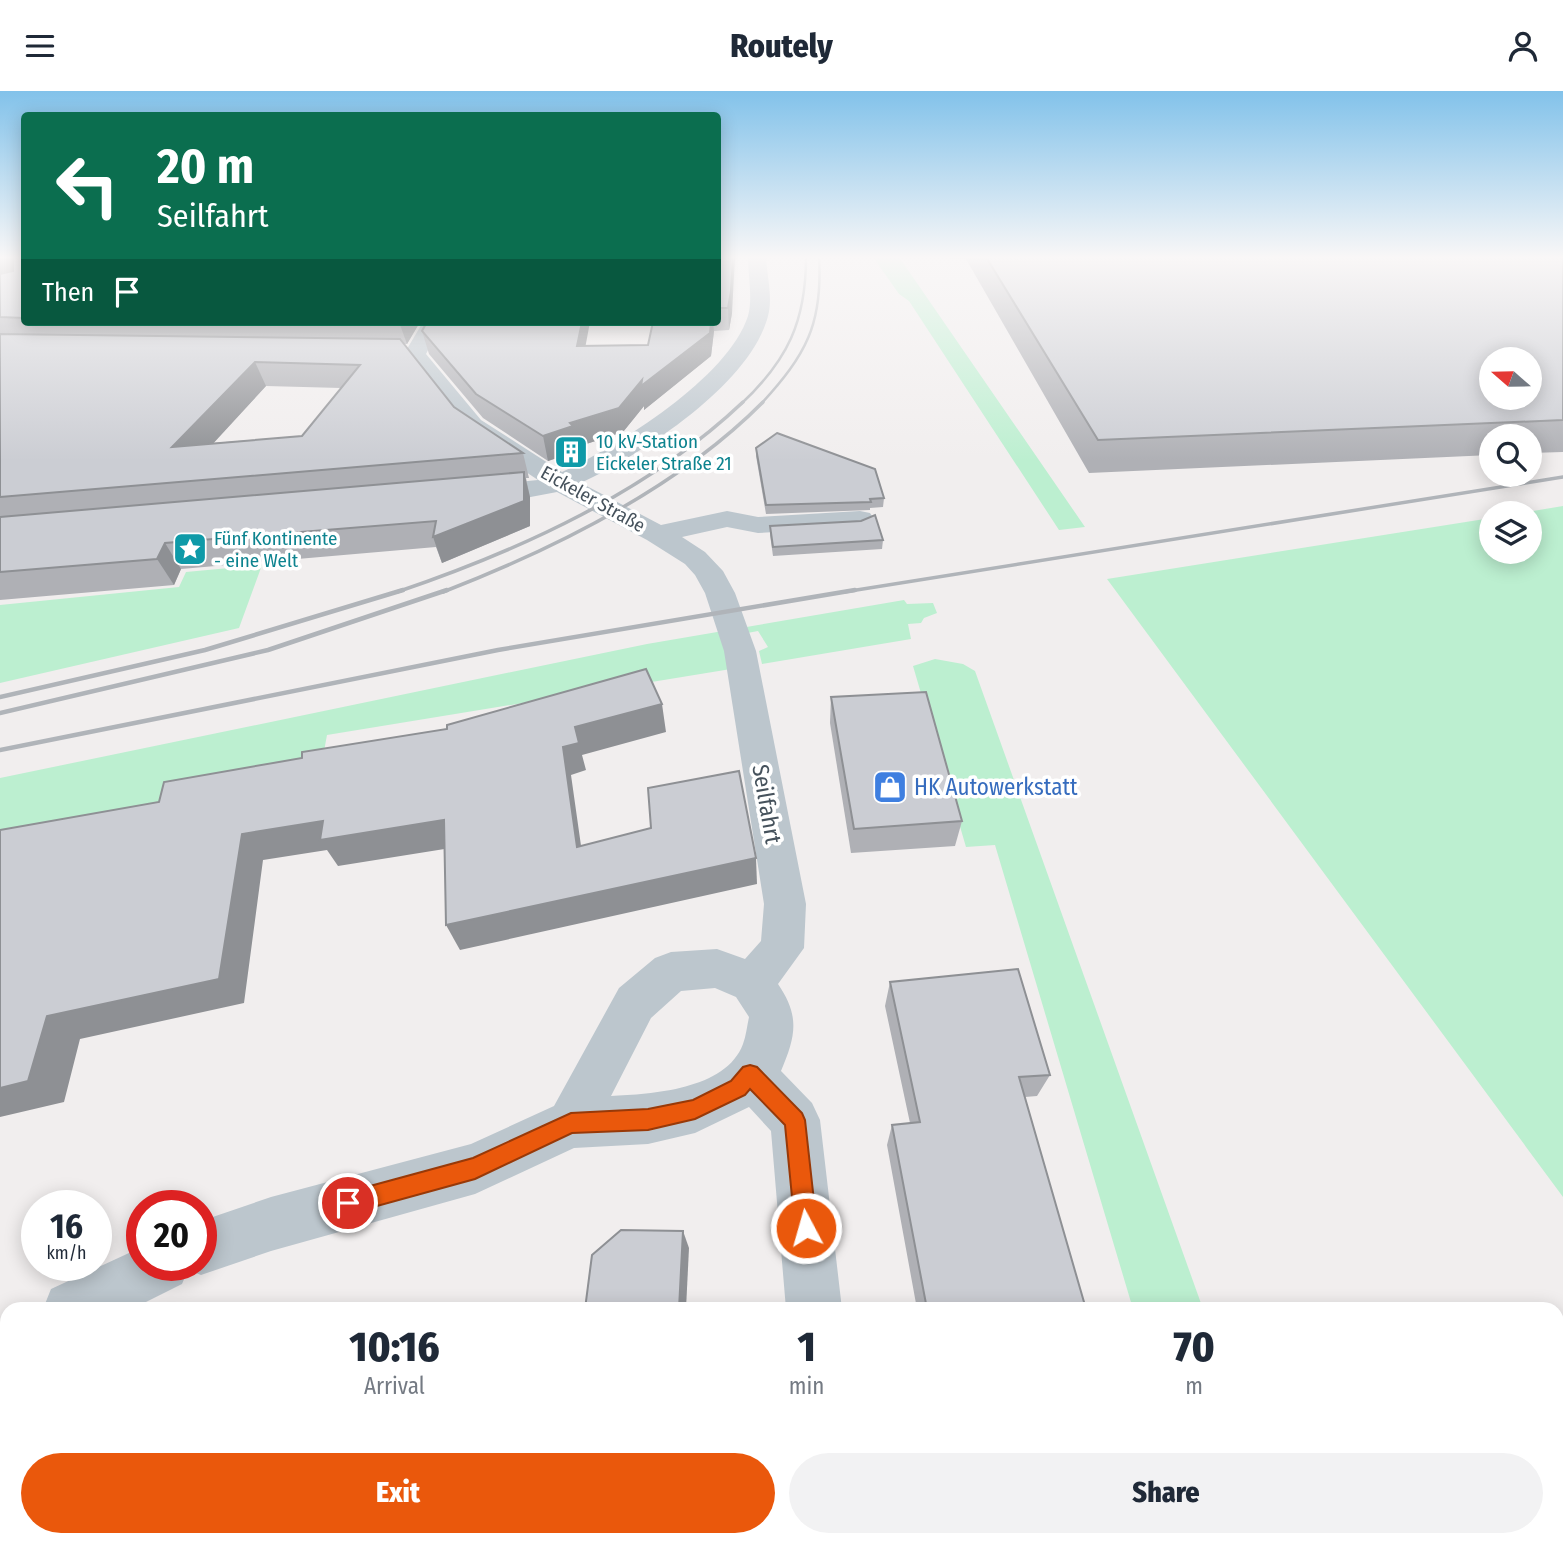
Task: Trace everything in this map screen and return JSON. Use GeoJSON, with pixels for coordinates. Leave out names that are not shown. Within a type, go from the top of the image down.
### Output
{"type":"FeatureCollection","features":[{"type":"Feature","properties":{"kind":"street"},"geometry":{"type":"LineString","coordinates":[[450,496],[559,483],[636,441],[666,421],[723,369],[755,325]]}},
{"type":"Feature","properties":{"kind":"street"},"geometry":{"type":"LineString","coordinates":[[389,354],[415,354],[431,326]]}},
{"type":"Feature","properties":{"kind":"street","name":"Eickeler Straße"},"geometry":{"type":"LineString","coordinates":[[415,354],[472,425],[559,483],[657,534],[709,571],[728,617]]}},
{"type":"Feature","properties":{"kind":"street"},"geometry":{"type":"LineString","coordinates":[[657,534],[727,519],[758,526],[860,519]]}},
{"type":"Feature","properties":{"kind":"street","name":"Seilfahrt"},"geometry":{"type":"LineString","coordinates":[[728,617],[740,651],[785,904],[782,947],[752,983]]}},
{"type":"Feature","properties":{"kind":"street"},"geometry":{"type":"LineString","coordinates":[[217,1243],[271,1224],[475,1168],[571,1123],[648,1119],[695,1109],[738,1088],[764,1056],[772,1014],[752,983],[717,968],[671,972],[635,1003],[571,1123]]}},
{"type":"Feature","properties":{"kind":"street"},"geometry":{"type":"LineString","coordinates":[[750,1074],[795,1120],[813,1302]]}},
{"type":"Feature","properties":{"kind":"street"},"geometry":{"type":"LineString","coordinates":[[86,1302],[130,1281]]}},
{"type":"Feature","properties":{"kind":"green space"},"geometry":{"type":"Polygon","coordinates":[[[925,325],[946,325],[1085,527],[1059,530],[925,325]]]}},
{"type":"Feature","properties":{"kind":"green space"},"geometry":{"type":"Polygon","coordinates":[[[1563,506],[1563,1197],[1107,579],[1479,520],[1479,564],[1542,564],[1542,510],[1563,506]]]}},
{"type":"Feature","properties":{"kind":"green space"},"geometry":{"type":"Polygon","coordinates":[[[262,565],[239,628],[0,683],[0,605],[179,587],[186,572],[262,565]]]}},
{"type":"Feature","properties":{"kind":"green space"},"geometry":{"type":"Polygon","coordinates":[[[904,600],[907,604],[933,603],[937,613],[924,618],[921,623],[908,624],[911,639],[762,664],[759,651],[768,647],[758,631],[721,638],[731,669],[327,735],[320,773],[0,840],[0,778],[647,644],[904,600]]]}},
{"type":"Feature","properties":{"kind":"green space"},"geometry":{"type":"Polygon","coordinates":[[[935,659],[963,664],[975,671],[1200,1302],[1131,1302],[995,845],[966,847],[913,666],[935,659]]]}},
{"type":"Feature","properties":{"kind":"building"},"geometry":{"type":"Polygon","coordinates":[[[1028,325],[1563,325],[1563,420],[1098,440],[1028,325]]]}},
{"type":"Feature","properties":{"kind":"building"},"geometry":{"type":"Polygon","coordinates":[[[425,326],[581,326],[577,346],[648,345],[652,326],[711,326],[710,333],[641,386],[642,380],[619,408],[570,423],[573,426],[543,436],[476,394],[422,331],[425,326]]]}},
{"type":"Feature","properties":{"kind":"building"},"geometry":{"type":"Polygon","coordinates":[[[0,334],[400,339],[454,407],[523,453],[0,497],[0,334]],[[255,362],[172,447],[302,436],[360,365],[255,362]]]}},
{"type":"Feature","properties":{"kind":"building"},"geometry":{"type":"Polygon","coordinates":[[[777,433],[875,469],[884,498],[870,499],[871,502],[766,505],[756,448],[777,433]]]}},
{"type":"Feature","properties":{"kind":"building"},"geometry":{"type":"Polygon","coordinates":[[[524,472],[524,501],[433,537],[436,521],[165,543],[157,559],[0,572],[0,517],[524,472]]]}},
{"type":"Feature","properties":{"kind":"building"},"geometry":{"type":"Polygon","coordinates":[[[875,515],[883,540],[773,547],[770,526],[861,521],[875,515]]]}},
{"type":"Feature","properties":{"kind":"building"},"geometry":{"type":"Polygon","coordinates":[[[646,669],[662,704],[575,727],[579,743],[563,747],[577,847],[651,828],[648,788],[739,771],[756,858],[446,925],[444,820],[320,840],[323,821],[242,834],[219,979],[47,1016],[28,1081],[0,1088],[0,830],[159,802],[164,782],[302,758],[302,752],[447,729],[447,725],[646,669]]]}},
{"type":"Feature","properties":{"kind":"building"},"geometry":{"type":"Polygon","coordinates":[[[926,692],[962,821],[854,829],[831,697],[926,692]]]}},
{"type":"Feature","properties":{"kind":"building"},"geometry":{"type":"Polygon","coordinates":[[[1018,969],[1050,1075],[1019,1077],[1084,1302],[926,1302],[892,1125],[920,1122],[890,982],[1018,969]]]}},
{"type":"Feature","properties":{"kind":"building"},"geometry":{"type":"Polygon","coordinates":[[[621,1230],[683,1231],[679,1302],[586,1302],[592,1255],[621,1230]]]}},
{"type":"Feature","properties":{"kind":"railway"},"geometry":{"type":"LineString","coordinates":[[743,402],[771,371],[796,325]]}},
{"type":"Feature","properties":{"kind":"railway"},"geometry":{"type":"LineString","coordinates":[[762,403],[790,370],[812,325]]}},
{"type":"Feature","properties":{"kind":"railway"},"geometry":{"type":"LineString","coordinates":[[400,591],[490,557],[581,515],[666,464],[743,402]]}},
{"type":"Feature","properties":{"kind":"railway"},"geometry":{"type":"LineString","coordinates":[[443,592],[571,536],[654,489],[693,462],[762,403]]}},
{"type":"Feature","properties":{"kind":"railway"},"geometry":{"type":"LineString","coordinates":[[844,592],[1563,477]]}},
{"type":"Feature","properties":{"kind":"railway"},"geometry":{"type":"LineString","coordinates":[[0,713],[268,650],[447,590]]}},
{"type":"Feature","properties":{"kind":"railway"},"geometry":{"type":"LineString","coordinates":[[0,750],[498,650],[855,590]]}},
{"type":"Feature","properties":{"kind":"railway"},"geometry":{"type":"LineString","coordinates":[[0,697],[205,650],[400,591]]}},
{"type":"Feature","properties":{"kind":"place","name":"10 kV-Station Eickeler Straße 21"},"geometry":{"type":"Point","coordinates":[571,452]}},
{"type":"Feature","properties":{"kind":"place","name":"Fünf Kontinente - eine Welt"},"geometry":{"type":"Point","coordinates":[190,549]}},
{"type":"Feature","properties":{"kind":"place","name":"HK Autowerkstatt"},"geometry":{"type":"Point","coordinates":[890,787]}},
{"type":"Feature","properties":{"kind":"route"},"geometry":{"type":"LineString","coordinates":[[348,1203],[475,1168],[571,1123],[648,1119],[695,1109],[738,1088],[750,1074],[795,1120],[806,1228]]}}]}
